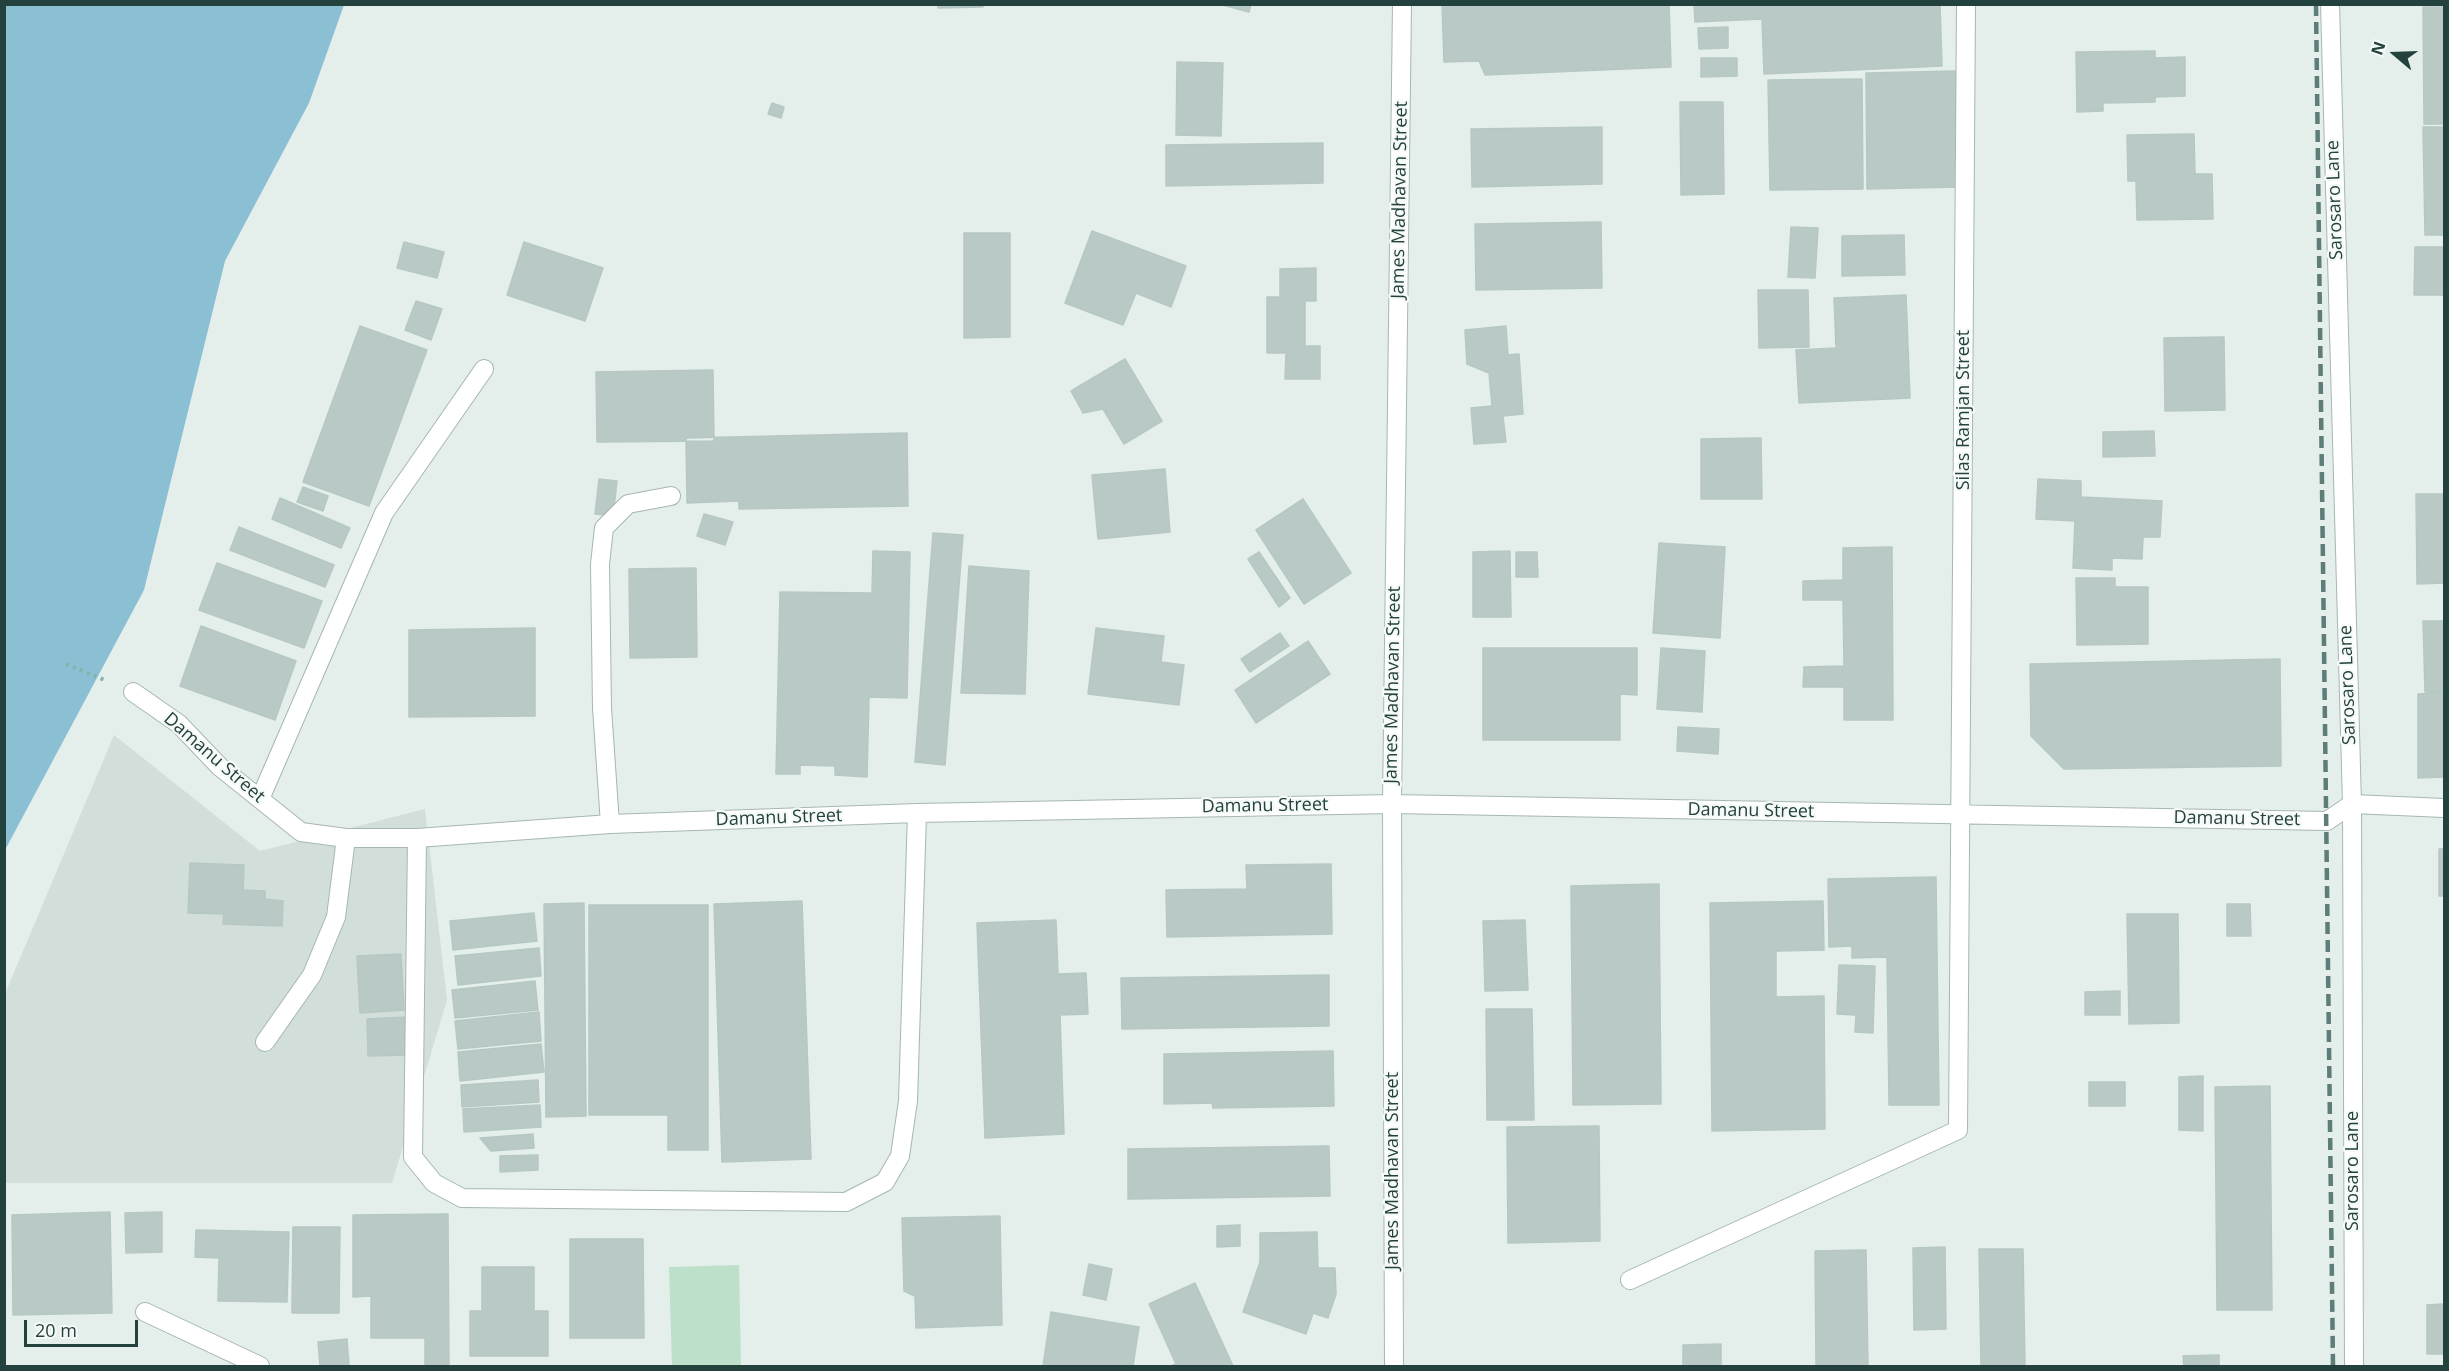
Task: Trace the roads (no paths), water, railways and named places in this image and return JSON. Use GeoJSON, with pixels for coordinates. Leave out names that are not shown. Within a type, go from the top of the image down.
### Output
{"type":"FeatureCollection","features":[{"type":"Feature","properties":{"kind":"street","name":"James Madhavan Street"},"geometry":{"type":"LineString","coordinates":[[1393,1366],[1392,804],[1402,4]]}},
{"type":"Feature","properties":{"kind":"street","name":"Silas Ramjan Street"},"geometry":{"type":"LineString","coordinates":[[1630,1280],[1958,1130],[1966,4]]}},
{"type":"Feature","properties":{"kind":"street","name":"Sarosaro Lane"},"geometry":{"type":"LineString","coordinates":[[2330,4],[2352,804],[2354,1366]]}},
{"type":"Feature","properties":{"kind":"street"},"geometry":{"type":"LineString","coordinates":[[260,800],[384,513],[484,369]]}},
{"type":"Feature","properties":{"kind":"street"},"geometry":{"type":"LineString","coordinates":[[610,824],[602,708],[600,564],[604,528],[628,504],[671,496]]}},
{"type":"Feature","properties":{"kind":"street","name":"Damanu Street"},"geometry":{"type":"LineString","coordinates":[[133,692],[179,724],[220,767],[301,832],[346,838],[417,838],[610,824],[917,813],[1392,804],[2327,821],[2352,804]]}},
{"type":"Feature","properties":{"kind":"street"},"geometry":{"type":"LineString","coordinates":[[2352,804],[2445,808]]}},
{"type":"Feature","properties":{"kind":"street"},"geometry":{"type":"LineString","coordinates":[[417,838],[414,1157],[434,1183],[462,1198],[846,1202],[885,1182],[900,1156],[908,1101],[917,813]]}},
{"type":"Feature","properties":{"kind":"street"},"geometry":{"type":"LineString","coordinates":[[265,1042],[312,975],[336,917],[346,838]]}},
{"type":"Feature","properties":{"kind":"street"},"geometry":{"type":"LineString","coordinates":[[145,1312],[260,1366]]}},
{"type":"Feature","properties":{"kind":"water"},"geometry":{"type":"Polygon","coordinates":[[[5,4],[344,5],[309,103],[225,261],[144,590],[5,850],[5,4]]]}},
{"type":"Feature","properties":{"kind":"railway"},"geometry":{"type":"LineString","coordinates":[[2316,4],[2333,1366]]}}]}
